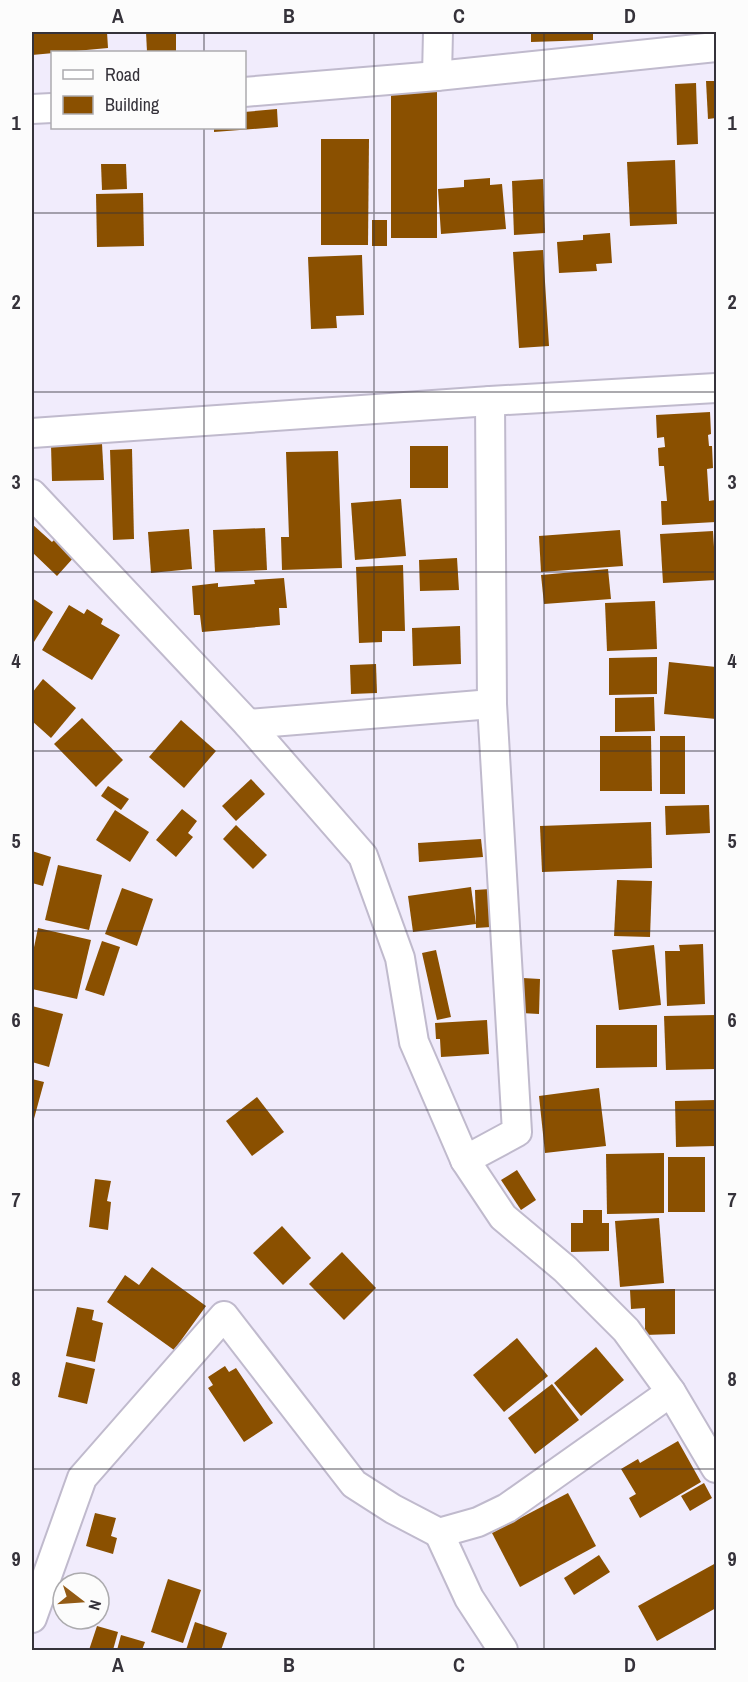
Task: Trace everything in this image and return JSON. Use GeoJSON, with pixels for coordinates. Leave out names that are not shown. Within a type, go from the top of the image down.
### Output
{"type":"FeatureCollection","features":[{"type":"Feature","properties":{"kind":"street"},"geometry":{"type":"LineString","coordinates":[[438,32],[438,76]]}},
{"type":"Feature","properties":{"kind":"street"},"geometry":{"type":"LineString","coordinates":[[246,92],[438,76],[717,47]]}},
{"type":"Feature","properties":{"kind":"street"},"geometry":{"type":"LineString","coordinates":[[32,109],[51,108]]}},
{"type":"Feature","properties":{"kind":"street"},"geometry":{"type":"LineString","coordinates":[[32,433],[490,401],[717,388]]}},
{"type":"Feature","properties":{"kind":"street"},"geometry":{"type":"LineString","coordinates":[[465,1160],[517,1132],[492,705],[490,401]]}},
{"type":"Feature","properties":{"kind":"street"},"geometry":{"type":"LineString","coordinates":[[32,494],[248,724],[363,856],[400,958],[414,1042],[465,1160],[503,1217],[565,1269],[626,1330],[671,1392],[715,1464]]}},
{"type":"Feature","properties":{"kind":"street"},"geometry":{"type":"LineString","coordinates":[[248,724],[492,705]]}},
{"type":"Feature","properties":{"kind":"street"},"geometry":{"type":"LineString","coordinates":[[32,1618],[82,1478],[225,1316],[354,1484],[393,1509],[439,1533],[469,1598],[502,1650]]}},
{"type":"Feature","properties":{"kind":"street"},"geometry":{"type":"LineString","coordinates":[[439,1533],[478,1522],[507,1508],[671,1392]]}},
{"type":"Feature","properties":{"kind":"building"},"geometry":{"type":"Polygon","coordinates":[[[32,32],[107,32],[108,48],[51,51],[51,53],[32,55],[32,32]]]}},
{"type":"Feature","properties":{"kind":"building"},"geometry":{"type":"Polygon","coordinates":[[[146,32],[176,32],[176,51],[147,51],[146,32]]]}},
{"type":"Feature","properties":{"kind":"building"},"geometry":{"type":"Polygon","coordinates":[[[531,32],[593,32],[593,40],[531,42],[531,32]]]}},
{"type":"Feature","properties":{"kind":"building"},"geometry":{"type":"Polygon","coordinates":[[[706,81],[716,81],[716,118],[708,119],[706,81]]]}},
{"type":"Feature","properties":{"kind":"building"},"geometry":{"type":"Polygon","coordinates":[[[696,83],[698,144],[677,145],[675,84],[696,83]]]}},
{"type":"Feature","properties":{"kind":"building"},"geometry":{"type":"Polygon","coordinates":[[[391,92],[437,92],[437,238],[391,238],[391,92]]]}},
{"type":"Feature","properties":{"kind":"building"},"geometry":{"type":"Polygon","coordinates":[[[277,109],[278,127],[214,132],[214,129],[246,129],[246,112],[277,109]]]}},
{"type":"Feature","properties":{"kind":"building"},"geometry":{"type":"Polygon","coordinates":[[[321,139],[369,139],[368,245],[321,245],[321,139]]]}},
{"type":"Feature","properties":{"kind":"building"},"geometry":{"type":"Polygon","coordinates":[[[675,160],[677,224],[630,226],[627,162],[675,160]]]}},
{"type":"Feature","properties":{"kind":"building"},"geometry":{"type":"Polygon","coordinates":[[[101,164],[126,164],[127,189],[102,190],[101,164]]]}},
{"type":"Feature","properties":{"kind":"building"},"geometry":{"type":"Polygon","coordinates":[[[490,178],[490,185],[502,184],[506,229],[441,234],[438,189],[464,187],[464,180],[490,178]]]}},
{"type":"Feature","properties":{"kind":"building"},"geometry":{"type":"Polygon","coordinates":[[[543,179],[545,233],[514,235],[512,181],[543,179]]]}},
{"type":"Feature","properties":{"kind":"building"},"geometry":{"type":"Polygon","coordinates":[[[143,193],[144,246],[97,247],[96,194],[143,193]]]}},
{"type":"Feature","properties":{"kind":"building"},"geometry":{"type":"Polygon","coordinates":[[[372,220],[387,220],[387,246],[372,246],[372,220]]]}},
{"type":"Feature","properties":{"kind":"building"},"geometry":{"type":"Polygon","coordinates":[[[610,233],[612,263],[596,264],[597,271],[559,273],[557,242],[583,240],[583,235],[610,233]]]}},
{"type":"Feature","properties":{"kind":"building"},"geometry":{"type":"Polygon","coordinates":[[[543,250],[549,346],[519,348],[513,252],[543,250]]]}},
{"type":"Feature","properties":{"kind":"building"},"geometry":{"type":"Polygon","coordinates":[[[362,255],[364,315],[336,316],[337,328],[311,329],[308,257],[362,255]]]}},
{"type":"Feature","properties":{"kind":"building"},"geometry":{"type":"Polygon","coordinates":[[[710,412],[711,434],[708,435],[709,446],[712,446],[713,468],[707,469],[709,501],[715,500],[716,522],[662,525],[661,501],[667,501],[664,466],[659,466],[658,448],[665,447],[664,437],[657,438],[656,415],[710,412]]]}},
{"type":"Feature","properties":{"kind":"building"},"geometry":{"type":"Polygon","coordinates":[[[102,444],[104,480],[52,481],[51,445],[102,444]]]}},
{"type":"Feature","properties":{"kind":"building"},"geometry":{"type":"Polygon","coordinates":[[[410,446],[448,446],[448,488],[410,488],[410,446]]]}},
{"type":"Feature","properties":{"kind":"building"},"geometry":{"type":"Polygon","coordinates":[[[132,449],[134,539],[113,540],[110,450],[132,449]]]}},
{"type":"Feature","properties":{"kind":"building"},"geometry":{"type":"Polygon","coordinates":[[[338,451],[342,568],[282,570],[281,537],[289,537],[286,452],[338,451]]]}},
{"type":"Feature","properties":{"kind":"building"},"geometry":{"type":"Polygon","coordinates":[[[401,499],[406,556],[355,560],[351,503],[401,499]]]}},
{"type":"Feature","properties":{"kind":"building"},"geometry":{"type":"Polygon","coordinates":[[[32,524],[52,542],[56,538],[75,556],[57,576],[32,552],[32,524]]]}},
{"type":"Feature","properties":{"kind":"building"},"geometry":{"type":"Polygon","coordinates":[[[265,528],[267,570],[215,572],[213,530],[265,528]]]}},
{"type":"Feature","properties":{"kind":"building"},"geometry":{"type":"Polygon","coordinates":[[[189,529],[192,569],[151,573],[148,532],[189,529]]]}},
{"type":"Feature","properties":{"kind":"building"},"geometry":{"type":"Polygon","coordinates":[[[620,530],[623,566],[541,572],[539,536],[620,530]]]}},
{"type":"Feature","properties":{"kind":"building"},"geometry":{"type":"Polygon","coordinates":[[[713,531],[716,580],[663,583],[660,534],[713,531]]]}},
{"type":"Feature","properties":{"kind":"building"},"geometry":{"type":"Polygon","coordinates":[[[457,558],[459,590],[420,591],[419,560],[457,558]]]}},
{"type":"Feature","properties":{"kind":"building"},"geometry":{"type":"Polygon","coordinates":[[[403,565],[405,631],[382,631],[382,642],[359,643],[356,567],[403,565]]]}},
{"type":"Feature","properties":{"kind":"building"},"geometry":{"type":"Polygon","coordinates":[[[608,569],[611,599],[544,604],[541,575],[608,569]]]}},
{"type":"Feature","properties":{"kind":"building"},"geometry":{"type":"Polygon","coordinates":[[[284,578],[287,608],[279,608],[280,625],[202,632],[200,615],[194,615],[192,586],[218,583],[218,587],[255,584],[254,580],[284,578]]]}},
{"type":"Feature","properties":{"kind":"building"},"geometry":{"type":"Polygon","coordinates":[[[32,598],[53,612],[32,645],[32,598]]]}},
{"type":"Feature","properties":{"kind":"building"},"geometry":{"type":"Polygon","coordinates":[[[655,601],[657,649],[607,651],[605,603],[655,601]]]}},
{"type":"Feature","properties":{"kind":"building"},"geometry":{"type":"Polygon","coordinates":[[[69,605],[84,614],[87,609],[103,619],[101,624],[120,635],[92,680],[42,650],[69,605]]]}},
{"type":"Feature","properties":{"kind":"building"},"geometry":{"type":"Polygon","coordinates":[[[460,626],[461,664],[413,666],[412,628],[460,626]]]}},
{"type":"Feature","properties":{"kind":"building"},"geometry":{"type":"Polygon","coordinates":[[[657,657],[657,694],[609,695],[609,658],[657,657]]]}},
{"type":"Feature","properties":{"kind":"building"},"geometry":{"type":"Polygon","coordinates":[[[669,662],[716,667],[716,719],[664,714],[669,662]]]}},
{"type":"Feature","properties":{"kind":"building"},"geometry":{"type":"Polygon","coordinates":[[[376,664],[377,693],[351,694],[350,665],[376,664]]]}},
{"type":"Feature","properties":{"kind":"building"},"geometry":{"type":"Polygon","coordinates":[[[43,679],[76,708],[51,738],[32,721],[32,693],[43,679]]]}},
{"type":"Feature","properties":{"kind":"building"},"geometry":{"type":"Polygon","coordinates":[[[654,697],[655,731],[615,732],[615,698],[654,697]]]}},
{"type":"Feature","properties":{"kind":"building"},"geometry":{"type":"Polygon","coordinates":[[[82,718],[123,760],[96,787],[54,744],[82,718]]]}},
{"type":"Feature","properties":{"kind":"building"},"geometry":{"type":"Polygon","coordinates":[[[181,720],[216,751],[184,788],[149,757],[181,720]]]}},
{"type":"Feature","properties":{"kind":"building"},"geometry":{"type":"Polygon","coordinates":[[[600,736],[651,736],[652,791],[600,791],[600,736]]]}},
{"type":"Feature","properties":{"kind":"building"},"geometry":{"type":"Polygon","coordinates":[[[660,736],[685,736],[685,794],[660,794],[660,736]]]}},
{"type":"Feature","properties":{"kind":"building"},"geometry":{"type":"Polygon","coordinates":[[[251,779],[265,794],[236,821],[222,806],[251,779]]]}},
{"type":"Feature","properties":{"kind":"building"},"geometry":{"type":"Polygon","coordinates":[[[108,786],[129,799],[121,810],[101,796],[108,786]]]}},
{"type":"Feature","properties":{"kind":"building"},"geometry":{"type":"Polygon","coordinates":[[[709,805],[710,833],[666,835],[665,806],[709,805]]]}},
{"type":"Feature","properties":{"kind":"building"},"geometry":{"type":"Polygon","coordinates":[[[182,809],[197,821],[188,833],[193,837],[176,857],[156,840],[182,809]]]}},
{"type":"Feature","properties":{"kind":"building"},"geometry":{"type":"Polygon","coordinates":[[[115,810],[149,832],[130,862],[96,840],[115,810]]]}},
{"type":"Feature","properties":{"kind":"building"},"geometry":{"type":"Polygon","coordinates":[[[651,822],[652,868],[542,872],[540,826],[651,822]]]}},
{"type":"Feature","properties":{"kind":"building"},"geometry":{"type":"Polygon","coordinates":[[[236,825],[267,855],[253,869],[223,839],[236,825]]]}},
{"type":"Feature","properties":{"kind":"building"},"geometry":{"type":"Polygon","coordinates":[[[481,839],[483,857],[419,862],[418,843],[481,839]]]}},
{"type":"Feature","properties":{"kind":"building"},"geometry":{"type":"Polygon","coordinates":[[[32,851],[51,857],[43,886],[32,883],[32,851]]]}},
{"type":"Feature","properties":{"kind":"building"},"geometry":{"type":"Polygon","coordinates":[[[58,865],[102,875],[89,930],[45,920],[58,865]]]}},
{"type":"Feature","properties":{"kind":"building"},"geometry":{"type":"Polygon","coordinates":[[[617,880],[652,881],[650,937],[614,936],[617,880]]]}},
{"type":"Feature","properties":{"kind":"building"},"geometry":{"type":"Polygon","coordinates":[[[471,887],[476,924],[413,932],[408,896],[471,887]]]}},
{"type":"Feature","properties":{"kind":"building"},"geometry":{"type":"Polygon","coordinates":[[[122,888],[153,899],[137,946],[105,934],[122,888]]]}},
{"type":"Feature","properties":{"kind":"building"},"geometry":{"type":"Polygon","coordinates":[[[490,889],[491,927],[476,928],[475,890],[490,889]]]}},
{"type":"Feature","properties":{"kind":"building"},"geometry":{"type":"Polygon","coordinates":[[[38,928],[91,940],[77,999],[32,989],[32,957],[38,928]]]}},
{"type":"Feature","properties":{"kind":"building"},"geometry":{"type":"Polygon","coordinates":[[[102,941],[120,947],[104,996],[85,990],[102,941]]]}},
{"type":"Feature","properties":{"kind":"building"},"geometry":{"type":"Polygon","coordinates":[[[703,944],[705,1004],[667,1006],[665,951],[680,951],[679,945],[703,944]]]}},
{"type":"Feature","properties":{"kind":"building"},"geometry":{"type":"Polygon","coordinates":[[[654,945],[661,1005],[619,1010],[612,950],[654,945]]]}},
{"type":"Feature","properties":{"kind":"building"},"geometry":{"type":"Polygon","coordinates":[[[436,950],[451,1017],[437,1020],[422,953],[436,950]]]}},
{"type":"Feature","properties":{"kind":"building"},"geometry":{"type":"Polygon","coordinates":[[[523,978],[540,979],[539,1014],[521,1013],[523,978]]]}},
{"type":"Feature","properties":{"kind":"building"},"geometry":{"type":"Polygon","coordinates":[[[32,1006],[63,1014],[49,1067],[32,1062],[32,1006]]]}},
{"type":"Feature","properties":{"kind":"building"},"geometry":{"type":"Polygon","coordinates":[[[716,1015],[716,1069],[666,1070],[664,1016],[716,1015]]]}},
{"type":"Feature","properties":{"kind":"building"},"geometry":{"type":"Polygon","coordinates":[[[487,1020],[489,1054],[441,1057],[440,1039],[436,1039],[435,1023],[487,1020]]]}},
{"type":"Feature","properties":{"kind":"building"},"geometry":{"type":"Polygon","coordinates":[[[596,1025],[657,1025],[657,1067],[596,1068],[596,1025]]]}},
{"type":"Feature","properties":{"kind":"building"},"geometry":{"type":"Polygon","coordinates":[[[32,1079],[44,1082],[32,1126],[32,1079]]]}},
{"type":"Feature","properties":{"kind":"building"},"geometry":{"type":"Polygon","coordinates":[[[599,1088],[606,1146],[545,1153],[539,1096],[599,1088]]]}},
{"type":"Feature","properties":{"kind":"building"},"geometry":{"type":"Polygon","coordinates":[[[257,1097],[284,1132],[252,1156],[226,1121],[257,1097]]]}},
{"type":"Feature","properties":{"kind":"building"},"geometry":{"type":"Polygon","coordinates":[[[716,1100],[716,1146],[676,1147],[675,1101],[716,1100]]]}},
{"type":"Feature","properties":{"kind":"building"},"geometry":{"type":"Polygon","coordinates":[[[664,1153],[664,1213],[607,1214],[606,1154],[664,1153]]]}},
{"type":"Feature","properties":{"kind":"building"},"geometry":{"type":"Polygon","coordinates":[[[668,1157],[705,1157],[705,1212],[668,1212],[668,1157]]]}},
{"type":"Feature","properties":{"kind":"building"},"geometry":{"type":"Polygon","coordinates":[[[517,1170],[536,1200],[521,1210],[501,1180],[517,1170]]]}},
{"type":"Feature","properties":{"kind":"building"},"geometry":{"type":"Polygon","coordinates":[[[95,1179],[111,1181],[107,1201],[111,1202],[108,1230],[89,1227],[95,1179]]]}},
{"type":"Feature","properties":{"kind":"building"},"geometry":{"type":"Polygon","coordinates":[[[583,1210],[602,1210],[602,1223],[609,1223],[609,1251],[571,1252],[571,1223],[583,1223],[583,1210]]]}},
{"type":"Feature","properties":{"kind":"building"},"geometry":{"type":"Polygon","coordinates":[[[659,1218],[664,1283],[620,1287],[615,1221],[659,1218]]]}},
{"type":"Feature","properties":{"kind":"building"},"geometry":{"type":"Polygon","coordinates":[[[282,1226],[311,1258],[283,1285],[253,1253],[282,1226]]]}},
{"type":"Feature","properties":{"kind":"building"},"geometry":{"type":"Polygon","coordinates":[[[342,1252],[376,1288],[344,1320],[309,1284],[342,1252]]]}},
{"type":"Feature","properties":{"kind":"building"},"geometry":{"type":"Polygon","coordinates":[[[152,1267],[206,1306],[174,1350],[107,1302],[125,1275],[139,1285],[152,1267]]]}},
{"type":"Feature","properties":{"kind":"building"},"geometry":{"type":"Polygon","coordinates":[[[675,1289],[675,1334],[645,1335],[645,1308],[631,1309],[630,1290],[675,1289]]]}},
{"type":"Feature","properties":{"kind":"building"},"geometry":{"type":"Polygon","coordinates":[[[77,1307],[94,1310],[92,1320],[103,1323],[95,1362],[66,1356],[77,1307]]]}},
{"type":"Feature","properties":{"kind":"building"},"geometry":{"type":"Polygon","coordinates":[[[517,1338],[548,1376],[504,1412],[473,1375],[517,1338]]]}},
{"type":"Feature","properties":{"kind":"building"},"geometry":{"type":"Polygon","coordinates":[[[596,1347],[624,1380],[581,1416],[554,1383],[596,1347]]]}},
{"type":"Feature","properties":{"kind":"building"},"geometry":{"type":"Polygon","coordinates":[[[66,1362],[95,1369],[87,1404],[58,1397],[66,1362]]]}},
{"type":"Feature","properties":{"kind":"building"},"geometry":{"type":"Polygon","coordinates":[[[225,1366],[229,1372],[236,1368],[273,1423],[244,1442],[208,1388],[213,1385],[208,1377],[225,1366]]]}},
{"type":"Feature","properties":{"kind":"building"},"geometry":{"type":"Polygon","coordinates":[[[552,1384],[579,1420],[535,1454],[508,1418],[552,1384]]]}},
{"type":"Feature","properties":{"kind":"building"},"geometry":{"type":"Polygon","coordinates":[[[678,1441],[701,1482],[640,1518],[629,1498],[636,1494],[621,1469],[638,1459],[640,1463],[678,1441]]]}},
{"type":"Feature","properties":{"kind":"building"},"geometry":{"type":"Polygon","coordinates":[[[704,1483],[712,1498],[690,1511],[681,1496],[704,1483]]]}},
{"type":"Feature","properties":{"kind":"building"},"geometry":{"type":"Polygon","coordinates":[[[568,1493],[596,1546],[520,1587],[492,1533],[568,1493]]]}},
{"type":"Feature","properties":{"kind":"building"},"geometry":{"type":"Polygon","coordinates":[[[95,1513],[116,1518],[111,1536],[117,1538],[113,1554],[86,1546],[95,1513]]]}},
{"type":"Feature","properties":{"kind":"building"},"geometry":{"type":"Polygon","coordinates":[[[599,1555],[610,1572],[574,1595],[564,1578],[599,1555]]]}},
{"type":"Feature","properties":{"kind":"building"},"geometry":{"type":"Polygon","coordinates":[[[716,1563],[716,1608],[657,1641],[638,1606],[716,1563]]]}},
{"type":"Feature","properties":{"kind":"building"},"geometry":{"type":"Polygon","coordinates":[[[168,1579],[201,1590],[183,1643],[151,1632],[168,1579]]]}},
{"type":"Feature","properties":{"kind":"building"},"geometry":{"type":"Polygon","coordinates":[[[195,1622],[227,1633],[221,1650],[186,1650],[195,1622]]]}},
{"type":"Feature","properties":{"kind":"building"},"geometry":{"type":"Polygon","coordinates":[[[95,1631],[118,1632],[113,1650],[89,1650],[95,1631]]]}},
{"type":"Feature","properties":{"kind":"building"},"geometry":{"type":"Polygon","coordinates":[[[121,1635],[145,1642],[142,1650],[117,1650],[121,1635]]]}}]}
